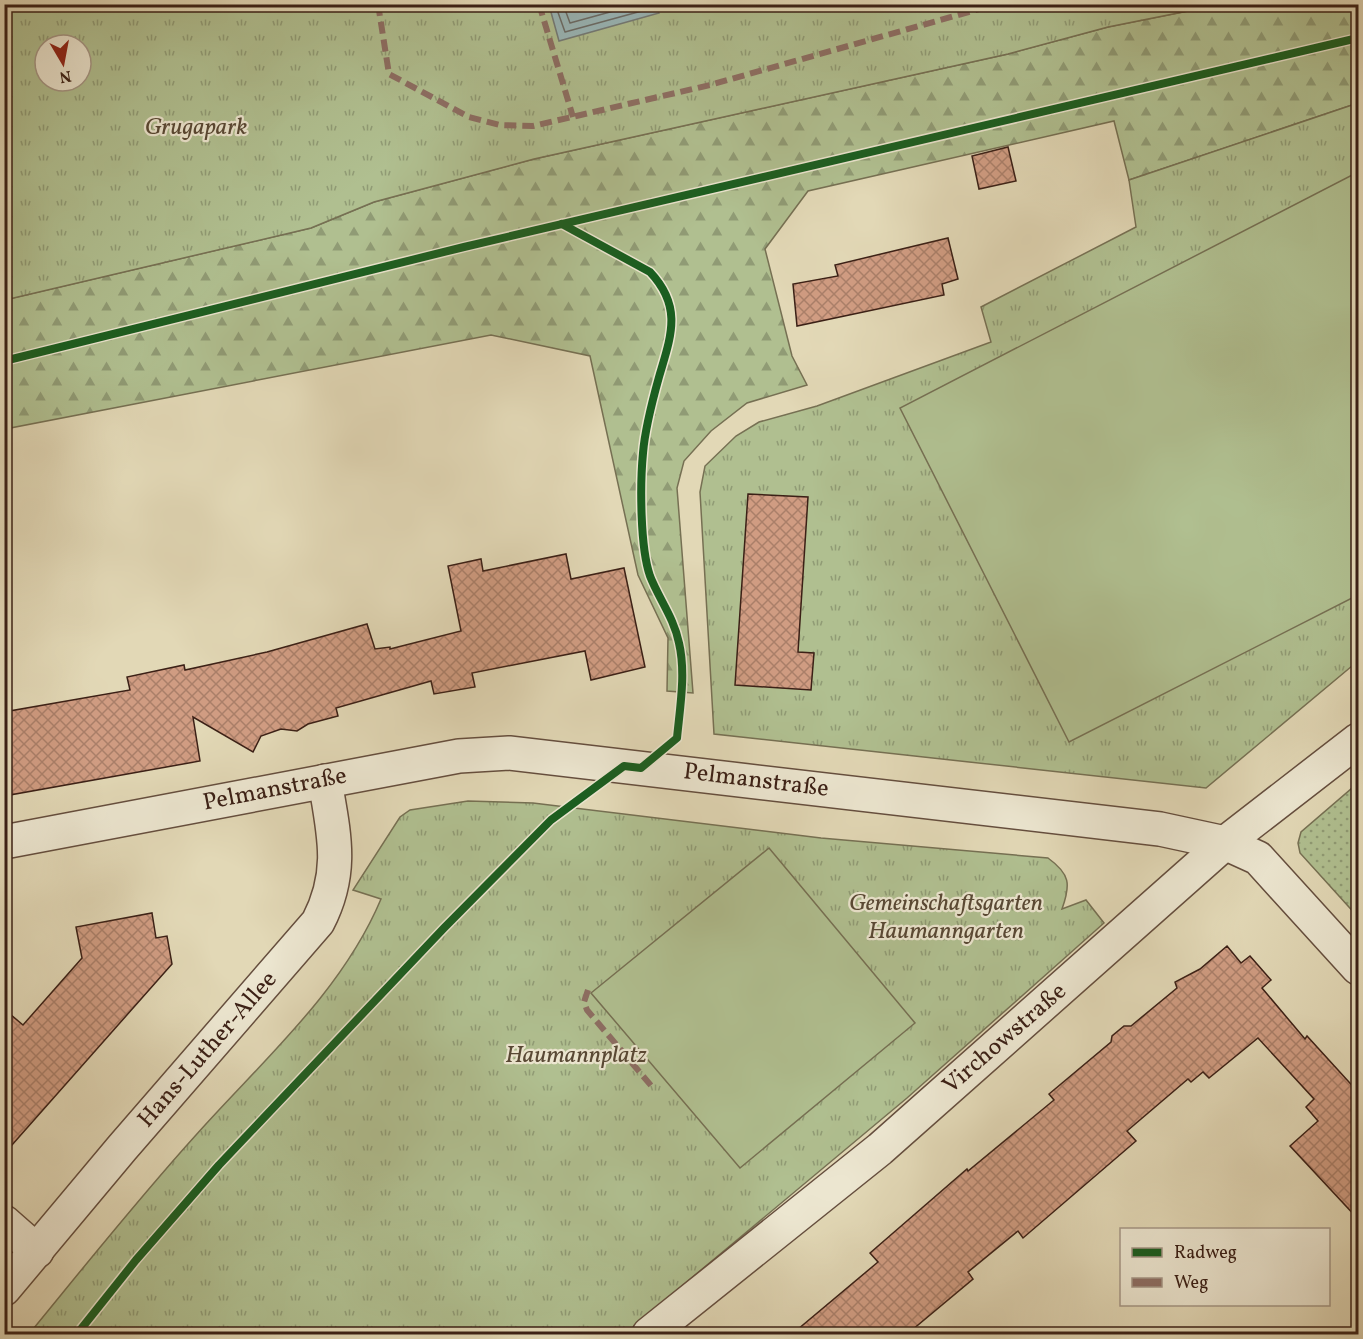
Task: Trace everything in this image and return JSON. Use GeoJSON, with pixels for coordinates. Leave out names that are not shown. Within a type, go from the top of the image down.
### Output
{"type":"FeatureCollection","features":[{"type":"Feature","properties":{"kind":"street","name":"Virchowstraße"},"geometry":{"type":"LineString","coordinates":[[649,1335],[880,1149],[1225,843],[1359,740]]}},
{"type":"Feature","properties":{"kind":"street","name":"Pelmanstraße"},"geometry":{"type":"LineString","coordinates":[[4,842],[459,756],[509,753],[1160,829],[1225,843],[1258,858],[1359,968]]}},
{"type":"Feature","properties":{"kind":"street","name":"Hans-Luther-Allee"},"geometry":{"type":"LineString","coordinates":[[4,1289],[122,1148],[318,922],[332,888],[337,852],[325,781]]}},
{"type":"Feature","properties":{"kind":"street"},"geometry":{"type":"LineString","coordinates":[[4,1222],[37,1251]]}},
{"type":"Feature","properties":{"kind":"green space","name":"Grugapark"},"geometry":{"type":"Polygon","coordinates":[[[4,5],[1218,5],[1108,27],[1008,54],[534,159],[374,202],[311,228],[5,300],[4,5]]]}},
{"type":"Feature","properties":{"kind":"green space"},"geometry":{"type":"Polygon","coordinates":[[[1218,5],[1358,5],[1358,103],[1129,180],[1114,121],[808,191],[765,249],[792,356],[807,385],[747,403],[711,431],[684,461],[677,488],[693,693],[667,691],[668,638],[638,575],[590,356],[491,335],[5,429],[4,300],[311,228],[374,202],[534,159],[1008,54],[1108,27],[1218,5]]]}},
{"type":"Feature","properties":{"kind":"green space"},"geometry":{"type":"Polygon","coordinates":[[[1358,103],[1358,661],[1206,788],[714,734],[700,492],[705,466],[736,436],[759,422],[817,406],[991,342],[981,307],[1136,227],[1129,180],[1358,103]]]}},
{"type":"Feature","properties":{"kind":"green space"},"geometry":{"type":"Polygon","coordinates":[[[1358,172],[1358,595],[1069,742],[900,408],[1358,172]]]}},
{"type":"Feature","properties":{"kind":"green space"},"geometry":{"type":"Polygon","coordinates":[[[1358,783],[1358,917],[1300,853],[1298,843],[1301,832],[1358,783]]]}},
{"type":"Feature","properties":{"kind":"green space","name":"Haumannplatz"},"geometry":{"type":"Polygon","coordinates":[[[468,801],[533,803],[821,838],[1048,858],[1061,869],[1067,880],[1067,893],[1062,909],[1086,900],[1104,923],[907,1098],[658,1306],[628,1334],[29,1334],[174,1159],[299,1024],[345,965],[365,933],[381,899],[353,890],[400,817],[410,810],[468,801]]]}},
{"type":"Feature","properties":{"kind":"green space"},"geometry":{"type":"Polygon","coordinates":[[[769,848],[915,1023],[740,1168],[591,993],[769,848]]]}},
{"type":"Feature","properties":{"kind":"water"},"geometry":{"type":"Polygon","coordinates":[[[549,5],[656,5],[659,13],[559,41],[549,5]]]}},
{"type":"Feature","properties":{"kind":"building"},"geometry":{"type":"Polygon","coordinates":[[[1008,147],[1016,181],[979,189],[972,156],[1008,147]]]}},
{"type":"Feature","properties":{"kind":"building"},"geometry":{"type":"Polygon","coordinates":[[[948,238],[958,279],[942,284],[944,295],[797,326],[793,284],[838,276],[835,265],[948,238]]]}},
{"type":"Feature","properties":{"kind":"building"},"geometry":{"type":"Polygon","coordinates":[[[748,494],[808,497],[798,652],[814,653],[811,690],[735,685],[748,494]]]}},
{"type":"Feature","properties":{"kind":"building"},"geometry":{"type":"Polygon","coordinates":[[[566,554],[571,579],[624,568],[645,667],[591,680],[585,651],[472,673],[475,687],[434,694],[431,681],[336,708],[338,716],[308,724],[297,731],[281,729],[261,736],[253,752],[193,717],[200,761],[4,796],[4,712],[130,690],[127,677],[184,665],[185,670],[267,652],[367,624],[375,649],[390,647],[390,649],[461,631],[448,566],[481,559],[483,571],[566,554]]]}},
{"type":"Feature","properties":{"kind":"building"},"geometry":{"type":"Polygon","coordinates":[[[152,913],[156,938],[167,936],[172,964],[4,1154],[4,1009],[23,1025],[82,958],[76,927],[152,913]]]}},
{"type":"Feature","properties":{"kind":"building"},"geometry":{"type":"Polygon","coordinates":[[[1227,946],[1241,963],[1250,956],[1271,980],[1262,988],[1305,1039],[1307,1036],[1359,1093],[1359,1220],[1290,1146],[1318,1121],[1306,1107],[1314,1099],[1258,1038],[1209,1078],[1203,1072],[1191,1082],[1188,1079],[1127,1131],[1136,1141],[1023,1238],[1018,1231],[968,1272],[973,1279],[906,1335],[791,1335],[878,1262],[870,1253],[967,1169],[968,1171],[1054,1100],[1049,1094],[1111,1042],[1112,1036],[1124,1026],[1131,1026],[1177,988],[1175,982],[1200,969],[1227,946]]]}},
{"type":"Feature","properties":{"kind":"marked path"},"geometry":{"type":"LineString","coordinates":[[378,4],[389,74],[469,117],[500,125],[533,126],[710,85],[997,4]]}},
{"type":"Feature","properties":{"kind":"marked path"},"geometry":{"type":"LineString","coordinates":[[539,4],[573,117]]}},
{"type":"Feature","properties":{"kind":"marked path"},"geometry":{"type":"LineString","coordinates":[[588,990],[584,1002],[587,1010],[654,1089]]}},
{"type":"Feature","properties":{"kind":"cycle path"},"geometry":{"type":"LineString","coordinates":[[4,361],[464,247],[1358,38]]}},
{"type":"Feature","properties":{"kind":"cycle path"},"geometry":{"type":"LineString","coordinates":[[77,1334],[136,1260],[219,1165],[444,928],[551,820],[624,766],[641,768],[677,738],[682,690],[681,654],[674,625],[650,576],[644,549],[641,498],[645,434],[670,335],[671,310],[667,297],[650,272],[562,224]]}},
{"type":"Feature","properties":{"kind":"park label","name":"Gemeinschaftsgarten Haumanngarten"},"geometry":{"type":"Point","coordinates":[946,918]}}]}
